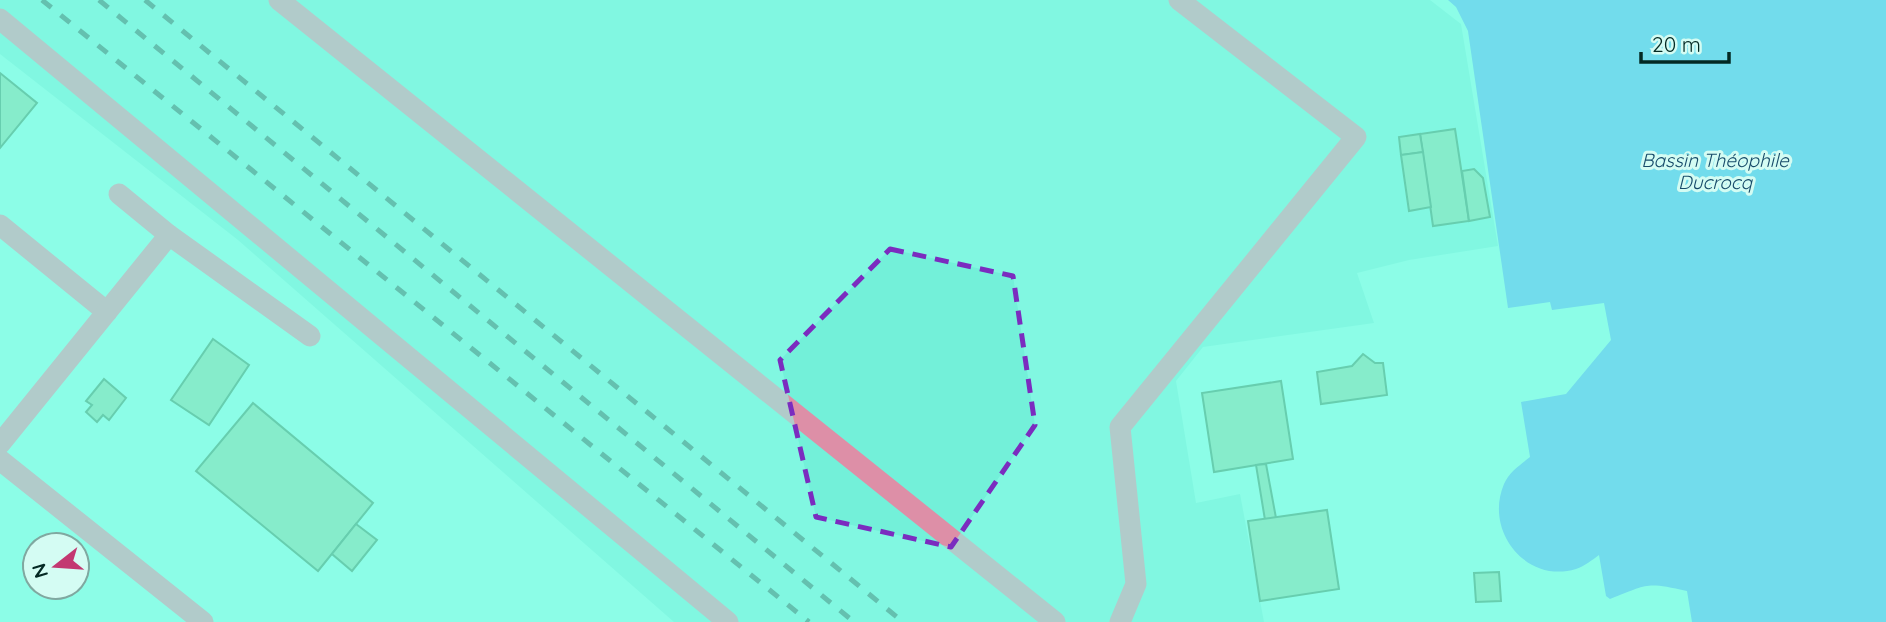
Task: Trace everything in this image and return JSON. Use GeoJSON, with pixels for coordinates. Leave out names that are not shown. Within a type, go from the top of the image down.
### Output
{"type":"FeatureCollection","features":[{"type":"Feature","properties":{"kind":"lane"},"geometry":{"type":"LineString","coordinates":[[279,0],[1055,622]]}},
{"type":"Feature","properties":{"kind":"lane"},"geometry":{"type":"LineString","coordinates":[[1120,622],[1136,584],[1120,427],[1356,136],[1179,0]]}},
{"type":"Feature","properties":{"kind":"lane"},"geometry":{"type":"LineString","coordinates":[[0,19],[727,622]]}},
{"type":"Feature","properties":{"kind":"lane"},"geometry":{"type":"LineString","coordinates":[[119,194],[169,235],[310,336]]}},
{"type":"Feature","properties":{"kind":"lane"},"geometry":{"type":"LineString","coordinates":[[0,225],[107,312]]}},
{"type":"Feature","properties":{"kind":"lane"},"geometry":{"type":"LineString","coordinates":[[0,444],[169,235]]}},
{"type":"Feature","properties":{"kind":"lane"},"geometry":{"type":"LineString","coordinates":[[0,460],[203,622]]}},
{"type":"Feature","properties":{"kind":"highlighted area"},"geometry":{"type":"Polygon","coordinates":[[[890,249],[1013,276],[1035,425],[951,547],[816,517],[780,360],[890,249]]]}},
{"type":"Feature","properties":{"kind":"shaded area"},"geometry":{"type":"Polygon","coordinates":[[[0,0],[1430,0],[1461,24],[1498,246],[1409,260],[1357,273],[1374,323],[1203,347],[1176,381],[1196,503],[1240,494],[1264,622],[674,622],[238,240],[0,54],[0,0]]]}},
{"type":"Feature","properties":{"kind":"water","name":"Bassin Théophile Ducrocq"},"geometry":{"type":"Polygon","coordinates":[[[1448,0],[1886,0],[1886,622],[1692,622],[1687,591],[1647,586],[1610,599],[1606,596],[1599,555],[1579,568],[1558,572],[1541,569],[1514,550],[1505,536],[1499,502],[1509,476],[1530,457],[1521,402],[1566,394],[1611,340],[1604,303],[1552,310],[1550,302],[1508,308],[1468,31],[1456,7],[1448,0]]]}},
{"type":"Feature","properties":{"kind":"building"},"geometry":{"type":"Polygon","coordinates":[[[0,73],[37,103],[0,148],[0,73]]]}},
{"type":"Feature","properties":{"kind":"building"},"geometry":{"type":"Polygon","coordinates":[[[1455,129],[1469,221],[1433,226],[1420,134],[1455,129]]]}},
{"type":"Feature","properties":{"kind":"building"},"geometry":{"type":"Polygon","coordinates":[[[1420,134],[1423,152],[1401,155],[1399,137],[1420,134]]]}},
{"type":"Feature","properties":{"kind":"building"},"geometry":{"type":"Polygon","coordinates":[[[1423,152],[1431,207],[1409,211],[1401,155],[1423,152]]]}},
{"type":"Feature","properties":{"kind":"building"},"geometry":{"type":"Polygon","coordinates":[[[1474,169],[1483,178],[1490,217],[1469,221],[1462,171],[1474,169]]]}},
{"type":"Feature","properties":{"kind":"building"},"geometry":{"type":"Polygon","coordinates":[[[213,339],[249,365],[209,425],[171,400],[213,339]]]}},
{"type":"Feature","properties":{"kind":"building"},"geometry":{"type":"Polygon","coordinates":[[[1363,354],[1375,363],[1383,363],[1387,395],[1321,404],[1317,372],[1352,366],[1363,354]]]}},
{"type":"Feature","properties":{"kind":"building"},"geometry":{"type":"Polygon","coordinates":[[[104,379],[126,398],[109,420],[103,415],[97,422],[86,412],[92,405],[86,401],[104,379]]]}},
{"type":"Feature","properties":{"kind":"building"},"geometry":{"type":"Polygon","coordinates":[[[1281,381],[1293,459],[1214,472],[1202,393],[1281,381]]]}},
{"type":"Feature","properties":{"kind":"building"},"geometry":{"type":"Polygon","coordinates":[[[253,403],[373,503],[318,571],[196,471],[253,403]]]}},
{"type":"Feature","properties":{"kind":"building"},"geometry":{"type":"Polygon","coordinates":[[[1266,464],[1276,518],[1265,520],[1256,465],[1266,464]]]}},
{"type":"Feature","properties":{"kind":"building"},"geometry":{"type":"Polygon","coordinates":[[[1327,510],[1339,589],[1260,601],[1248,521],[1327,510]]]}},
{"type":"Feature","properties":{"kind":"building"},"geometry":{"type":"Polygon","coordinates":[[[356,524],[377,540],[352,571],[332,554],[356,524]]]}},
{"type":"Feature","properties":{"kind":"building"},"geometry":{"type":"Polygon","coordinates":[[[1499,572],[1501,601],[1476,602],[1474,573],[1499,572]]]}},
{"type":"Feature","properties":{"kind":"railway"},"geometry":{"type":"LineString","coordinates":[[42,0],[809,622]]}},
{"type":"Feature","properties":{"kind":"railway"},"geometry":{"type":"LineString","coordinates":[[99,0],[854,622]]}},
{"type":"Feature","properties":{"kind":"railway"},"geometry":{"type":"LineString","coordinates":[[145,0],[903,622]]}}]}
